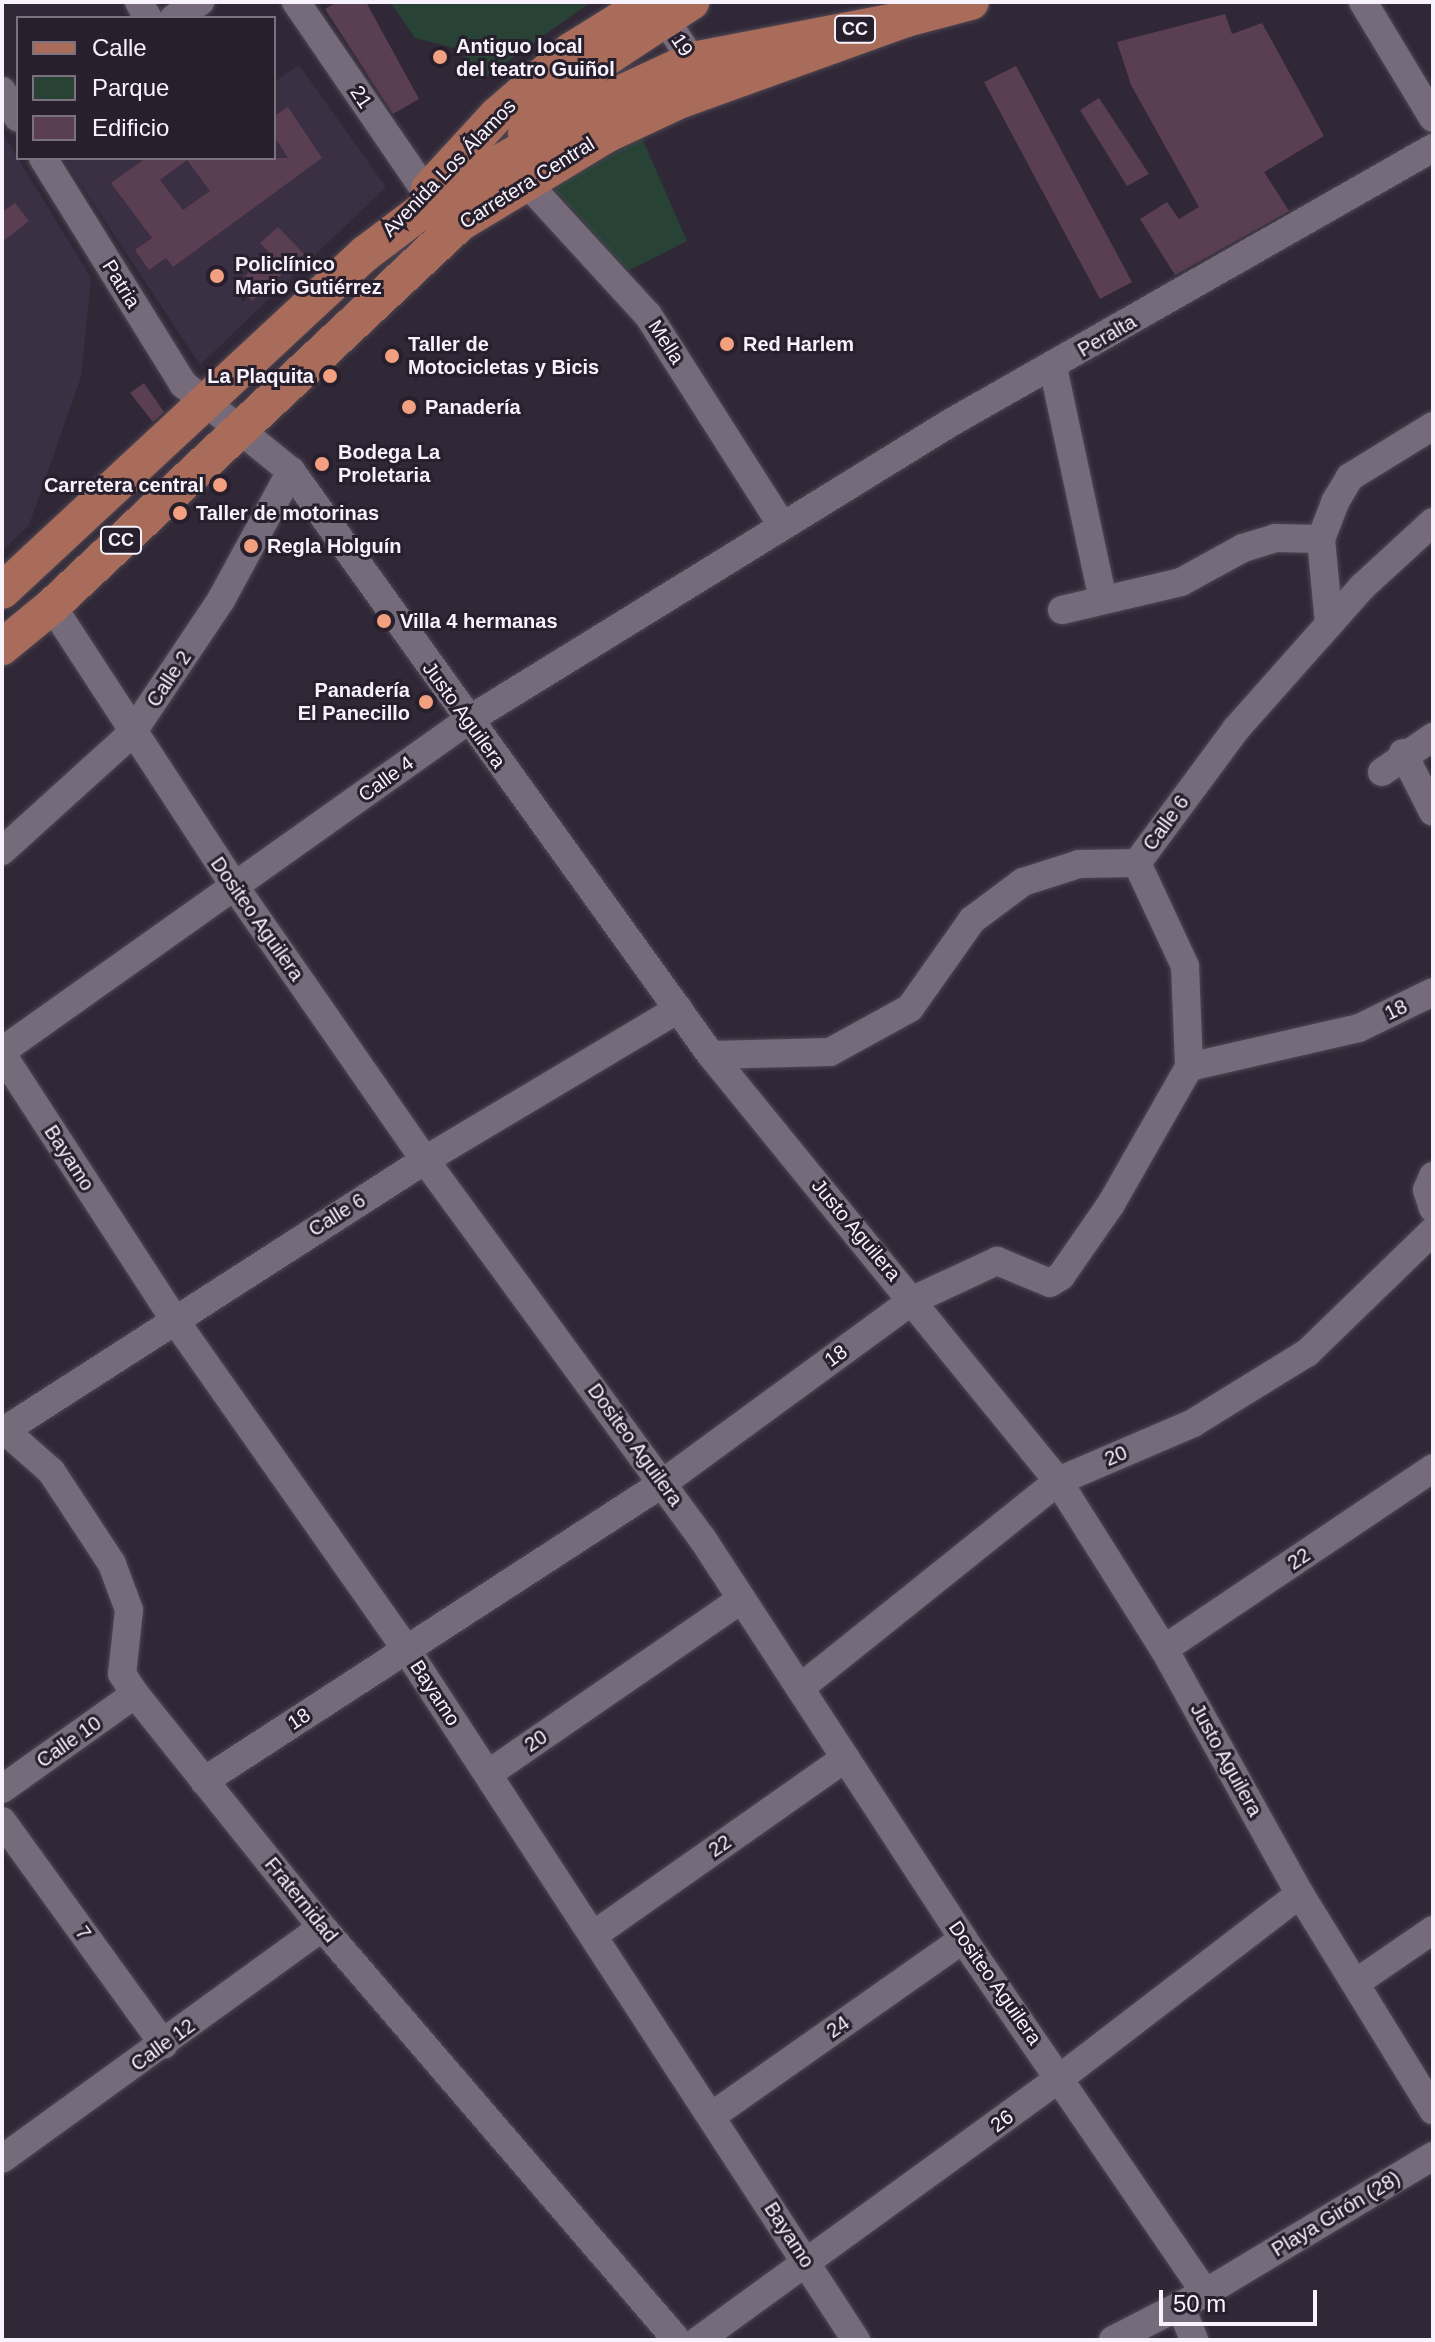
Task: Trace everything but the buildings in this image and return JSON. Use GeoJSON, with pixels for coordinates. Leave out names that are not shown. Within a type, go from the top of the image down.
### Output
{"type":"FeatureCollection","features":[{"type":"Feature","properties":{"kind":"main road","name":"Carretera Central"},"geometry":{"type":"LineString","coordinates":[[2,591],[206,405],[366,253],[515,168],[608,134],[702,74],[971,2]]}},
{"type":"Feature","properties":{"kind":"main road","name":"Avenida Los Álamos"},"geometry":{"type":"LineString","coordinates":[[366,253],[497,115],[572,50],[665,6]]}},
{"type":"Feature","properties":{"kind":"main road","name":"Avenida Los Álamos"},"geometry":{"type":"LineString","coordinates":[[515,168],[563,93],[665,6]]}},
{"type":"Feature","properties":{"kind":"main road","name":"Carretera Central"},"geometry":{"type":"LineString","coordinates":[[2,647],[52,606],[515,168]]}},
{"type":"Feature","properties":{"kind":"street"},"geometry":{"type":"LineString","coordinates":[[177,16],[200,2]]}},
{"type":"Feature","properties":{"kind":"street","name":"21"},"geometry":{"type":"LineString","coordinates":[[296,2],[426,192]]}},
{"type":"Feature","properties":{"kind":"street"},"geometry":{"type":"LineString","coordinates":[[1363,2],[1433,118]]}},
{"type":"Feature","properties":{"kind":"street","name":"19"},"geometry":{"type":"LineString","coordinates":[[665,6],[702,74]]}},
{"type":"Feature","properties":{"kind":"street","name":"Peralta"},"geometry":{"type":"LineString","coordinates":[[781,524],[1433,148]]}},
{"type":"Feature","properties":{"kind":"street","name":"Patria"},"geometry":{"type":"LineString","coordinates":[[44,160],[183,384],[206,405]]}},
{"type":"Feature","properties":{"kind":"street","name":"Mella"},"geometry":{"type":"LineString","coordinates":[[515,168],[648,315],[781,524]]}},
{"type":"Feature","properties":{"kind":"street"},"geometry":{"type":"LineString","coordinates":[[1053,367],[1103,600]]}},
{"type":"Feature","properties":{"kind":"street","name":"Justo Aguilera"},"geometry":{"type":"LineString","coordinates":[[206,405],[291,471],[467,721],[711,1055],[1058,1481],[1164,1649],[1300,1894],[1433,2110]]}},
{"type":"Feature","properties":{"kind":"street"},"geometry":{"type":"LineString","coordinates":[[1329,624],[1321,539],[1350,477],[1433,426]]}},
{"type":"Feature","properties":{"kind":"street","name":"Calle 2"},"geometry":{"type":"LineString","coordinates":[[2,851],[132,733],[221,600],[291,471]]}},
{"type":"Feature","properties":{"kind":"street","name":"Calle 6"},"geometry":{"type":"LineString","coordinates":[[711,1055],[830,1052],[910,1008],[972,920],[1023,882],[1079,864],[1137,863],[1236,729],[1329,624],[1433,522]]}},
{"type":"Feature","properties":{"kind":"street","name":"Calle 4"},"geometry":{"type":"LineString","coordinates":[[2,1052],[467,721],[781,524]]}},
{"type":"Feature","properties":{"kind":"street"},"geometry":{"type":"LineString","coordinates":[[1062,610],[1181,582],[1243,548],[1275,538],[1321,539]]}},
{"type":"Feature","properties":{"kind":"street","name":"Dositeo Aguilera"},"geometry":{"type":"LineString","coordinates":[[52,606],[235,887],[425,1160],[663,1483],[963,1939],[1060,2078],[1192,2299],[1194,2340]]}},
{"type":"Feature","properties":{"kind":"street"},"geometry":{"type":"LineString","coordinates":[[1382,772],[1403,753],[1433,737]]}},
{"type":"Feature","properties":{"kind":"street"},"geometry":{"type":"LineString","coordinates":[[1403,753],[1433,812]]}},
{"type":"Feature","properties":{"kind":"street"},"geometry":{"type":"LineString","coordinates":[[1137,863],[1185,966],[1189,1067]]}},
{"type":"Feature","properties":{"kind":"street","name":"18"},"geometry":{"type":"LineString","coordinates":[[204,1781],[663,1483],[913,1300],[997,1261],[1050,1283],[1061,1276],[1111,1204],[1189,1067],[1359,1028],[1433,992]]}},
{"type":"Feature","properties":{"kind":"street","name":"Calle 6"},"geometry":{"type":"LineString","coordinates":[[3,1430],[425,1160],[678,1009]]}},
{"type":"Feature","properties":{"kind":"street","name":"Bayamo"},"geometry":{"type":"LineString","coordinates":[[2,1052],[174,1319],[406,1649],[595,1934],[856,2340]]}},
{"type":"Feature","properties":{"kind":"street"},"geometry":{"type":"LineString","coordinates":[[1433,1176],[1427,1190],[1433,1208]]}},
{"type":"Feature","properties":{"kind":"street","name":"20"},"geometry":{"type":"LineString","coordinates":[[800,1688],[1058,1481],[1193,1423],[1307,1353],[1433,1231]]}},
{"type":"Feature","properties":{"kind":"street","name":"Fraternidad"},"geometry":{"type":"LineString","coordinates":[[3,1430],[51,1471],[123,1586],[129,1610],[121,1662],[135,1694],[322,1927],[677,2340]]}},
{"type":"Feature","properties":{"kind":"street","name":"22"},"geometry":{"type":"LineString","coordinates":[[1164,1649],[1433,1468]]}},
{"type":"Feature","properties":{"kind":"street","name":"20"},"geometry":{"type":"LineString","coordinates":[[488,1774],[742,1599]]}},
{"type":"Feature","properties":{"kind":"street","name":"Calle 10"},"geometry":{"type":"LineString","coordinates":[[2,1789],[135,1694]]}},
{"type":"Feature","properties":{"kind":"street","name":"22"},"geometry":{"type":"LineString","coordinates":[[595,1934],[845,1758]]}},
{"type":"Feature","properties":{"kind":"street","name":"7"},"geometry":{"type":"LineString","coordinates":[[2,1821],[164,2045]]}},
{"type":"Feature","properties":{"kind":"street","name":"26"},"geometry":{"type":"LineString","coordinates":[[699,2340],[808,2265],[1060,2078],[1300,1894]]}},
{"type":"Feature","properties":{"kind":"street","name":"Calle 12"},"geometry":{"type":"LineString","coordinates":[[2,2159],[164,2045],[322,1927]]}},
{"type":"Feature","properties":{"kind":"street"},"geometry":{"type":"LineString","coordinates":[[1357,1982],[1433,1930]]}},
{"type":"Feature","properties":{"kind":"street","name":"24"},"geometry":{"type":"LineString","coordinates":[[713,2115],[963,1939]]}},
{"type":"Feature","properties":{"kind":"street","name":"Playa Girón (28)"},"geometry":{"type":"LineString","coordinates":[[1113,2340],[1192,2299],[1433,2156]]}},
{"type":"Feature","properties":{"kind":"shaded area","name":"Policlínico Mario Gutiérrez"},"geometry":{"type":"Polygon","coordinates":[[[299,65],[386,187],[200,365],[65,160],[276,160],[276,81],[299,65]]]}},
{"type":"Feature","properties":{"kind":"shaded area"},"geometry":{"type":"Polygon","coordinates":[[[2,132],[16,160],[19,160],[91,278],[81,377],[29,525],[2,551],[2,132]]]}},
{"type":"Feature","properties":{"kind":"green space"},"geometry":{"type":"Polygon","coordinates":[[[390,2],[591,2],[480,81],[462,50],[415,38],[390,2]]]}},
{"type":"Feature","properties":{"kind":"green space"},"geometry":{"type":"Polygon","coordinates":[[[642,138],[687,241],[628,271],[552,187],[642,138]]]}},
{"type":"Feature","properties":{"kind":"place","name":"Antiguo local del teatro Guiñol"},"geometry":{"type":"Point","coordinates":[440,57]}},
{"type":"Feature","properties":{"kind":"place","name":"Policlínico Mario Gutiérrez"},"geometry":{"type":"Point","coordinates":[217,276]}},
{"type":"Feature","properties":{"kind":"place","name":"Red Harlem"},"geometry":{"type":"Point","coordinates":[727,344]}},
{"type":"Feature","properties":{"kind":"place","name":"Taller de Motocicletas y Bicis"},"geometry":{"type":"Point","coordinates":[392,356]}},
{"type":"Feature","properties":{"kind":"place","name":"La Plaquita"},"geometry":{"type":"Point","coordinates":[330,376]}},
{"type":"Feature","properties":{"kind":"place","name":"Panadería"},"geometry":{"type":"Point","coordinates":[409,407]}},
{"type":"Feature","properties":{"kind":"place","name":"Bodega La Proletaria"},"geometry":{"type":"Point","coordinates":[322,464]}},
{"type":"Feature","properties":{"kind":"place","name":"Carretera central"},"geometry":{"type":"Point","coordinates":[220,485]}},
{"type":"Feature","properties":{"kind":"place","name":"Taller de motorinas"},"geometry":{"type":"Point","coordinates":[180,513]}},
{"type":"Feature","properties":{"kind":"place","name":"Regla Holguín"},"geometry":{"type":"Point","coordinates":[251,546]}},
{"type":"Feature","properties":{"kind":"place","name":"Villa 4 hermanas"},"geometry":{"type":"Point","coordinates":[384,621]}},
{"type":"Feature","properties":{"kind":"place","name":"Panadería El Panecillo"},"geometry":{"type":"Point","coordinates":[426,702]}}]}
